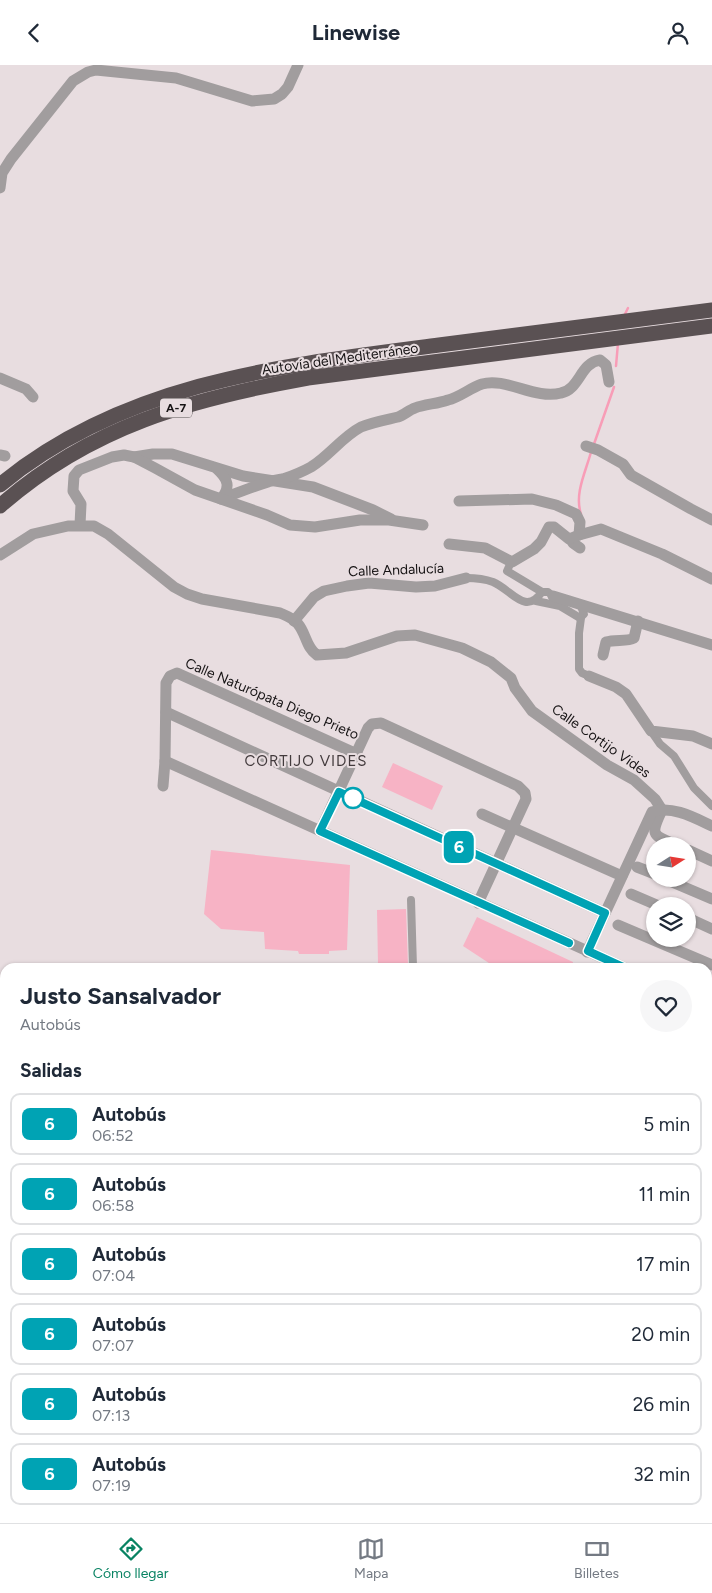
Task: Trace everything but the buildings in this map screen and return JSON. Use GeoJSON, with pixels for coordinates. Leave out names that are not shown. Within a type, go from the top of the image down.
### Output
{"type":"FeatureCollection","features":[{"type":"Feature","properties":{"kind":"highway","name":"Autovía del Mediterráneo"},"geometry":{"type":"LineString","coordinates":[[0,485],[31,461],[76,433],[117,414],[159,398],[214,382],[303,363],[712,310]]}},
{"type":"Feature","properties":{"kind":"highway","name":"Autovía del Mediterráneo"},"geometry":{"type":"LineString","coordinates":[[0,506],[37,475],[96,440],[136,422],[195,402],[308,378],[712,326]]}},
{"type":"Feature","properties":{"kind":"street"},"geometry":{"type":"LineString","coordinates":[[0,188],[2,173],[11,159],[73,81],[88,72],[96,71],[176,78],[252,101],[274,99],[282,94],[288,87],[298,65]]}},
{"type":"Feature","properties":{"kind":"street"},"geometry":{"type":"LineString","coordinates":[[221,499],[269,481],[282,479],[310,467],[324,458],[349,435],[360,428],[376,421],[398,417],[413,409],[458,397],[482,384],[502,384],[544,394],[561,393],[572,387],[579,380],[587,366],[592,362],[600,361],[606,365],[609,382]]}},
{"type":"Feature","properties":{"kind":"street"},"geometry":{"type":"LineString","coordinates":[[0,379],[26,389],[33,397]]}},
{"type":"Feature","properties":{"kind":"street"},"geometry":{"type":"LineString","coordinates":[[586,446],[598,450],[623,464],[631,475],[712,520]]}},
{"type":"Feature","properties":{"kind":"street"},"geometry":{"type":"LineString","coordinates":[[134,457],[172,454],[243,476],[312,487],[373,509],[396,521]]}},
{"type":"Feature","properties":{"kind":"street"},"geometry":{"type":"LineString","coordinates":[[80,525],[81,504],[73,491],[72,485],[72,479],[76,472],[112,457],[124,455],[134,457],[195,490],[290,525],[315,527],[360,521],[396,521],[423,525]]}},
{"type":"Feature","properties":{"kind":"street"},"geometry":{"type":"LineString","coordinates":[[218,469],[226,480],[228,487],[227,492],[221,499]]}},
{"type":"Feature","properties":{"kind":"street"},"geometry":{"type":"LineString","coordinates":[[459,501],[532,499],[576,513],[580,522],[573,543],[580,549]]}},
{"type":"Feature","properties":{"kind":"street"},"geometry":{"type":"LineString","coordinates":[[0,555],[32,535],[68,526],[94,526],[108,534],[174,587],[188,594],[202,599],[280,613],[294,621]]}},
{"type":"Feature","properties":{"kind":"street"},"geometry":{"type":"LineString","coordinates":[[712,579],[662,554],[601,529],[567,539],[554,527],[550,527],[541,542],[534,549],[511,562],[507,571],[548,594],[712,645]]}},
{"type":"Feature","properties":{"kind":"street"},"geometry":{"type":"LineString","coordinates":[[449,544],[486,548],[511,562]]}},
{"type":"Feature","properties":{"kind":"street","name":"Calle Andalucía"},"geometry":{"type":"LineString","coordinates":[[294,621],[314,597],[324,591],[370,583],[416,587],[435,586],[466,578],[494,582],[523,601],[529,603],[536,601],[560,606],[577,617],[582,618]]}},
{"type":"Feature","properties":{"kind":"street"},"geometry":{"type":"LineString","coordinates":[[536,601],[548,594]]}},
{"type":"Feature","properties":{"kind":"street"},"geometry":{"type":"LineString","coordinates":[[580,604],[584,614],[579,633],[579,669],[582,673],[616,687],[626,694],[660,744],[674,756],[694,788],[712,806]]}},
{"type":"Feature","properties":{"kind":"street","name":"Calle Cortijo Vides"},"geometry":{"type":"LineString","coordinates":[[294,621],[298,625],[311,651],[317,655],[346,653],[397,636],[415,635],[462,647],[496,666],[511,678],[532,711],[607,765],[634,780],[655,799],[662,810]]}},
{"type":"Feature","properties":{"kind":"street"},"geometry":{"type":"LineString","coordinates":[[603,655],[606,642],[630,640],[634,637],[638,621]]}},
{"type":"Feature","properties":{"kind":"street","name":"Calle Naturópata Diego Prieto"},"geometry":{"type":"LineString","coordinates":[[163,786],[167,679],[173,674],[181,673],[356,754],[368,727],[372,724],[381,723],[521,788],[525,793],[524,802],[512,827]]}},
{"type":"Feature","properties":{"kind":"street"},"geometry":{"type":"LineString","coordinates":[[166,712],[605,913]]}},
{"type":"Feature","properties":{"kind":"street"},"geometry":{"type":"LineString","coordinates":[[651,731],[679,733],[693,736],[712,744]]}},
{"type":"Feature","properties":{"kind":"street"},"geometry":{"type":"LineString","coordinates":[[320,831],[356,754]]}},
{"type":"Feature","properties":{"kind":"street"},"geometry":{"type":"LineString","coordinates":[[165,761],[614,963]]}},
{"type":"Feature","properties":{"kind":"street"},"geometry":{"type":"LineString","coordinates":[[588,951],[651,813],[662,810],[682,813],[712,826]]}},
{"type":"Feature","properties":{"kind":"street"},"geometry":{"type":"LineString","coordinates":[[658,837],[654,828],[662,810]]}},
{"type":"Feature","properties":{"kind":"street"},"geometry":{"type":"LineString","coordinates":[[482,814],[622,876]]}},
{"type":"Feature","properties":{"kind":"street"},"geometry":{"type":"LineString","coordinates":[[478,903],[512,827]]}},
{"type":"Feature","properties":{"kind":"street"},"geometry":{"type":"LineString","coordinates":[[696,854],[712,861]]}},
{"type":"Feature","properties":{"kind":"street"},"geometry":{"type":"LineString","coordinates":[[637,867],[646,871]]}},
{"type":"Feature","properties":{"kind":"street"},"geometry":{"type":"LineString","coordinates":[[684,887],[712,899]]}},
{"type":"Feature","properties":{"kind":"street"},"geometry":{"type":"LineString","coordinates":[[631,894],[646,900]]}},
{"type":"Feature","properties":{"kind":"street"},"geometry":{"type":"LineString","coordinates":[[412,900],[413,963]]}},
{"type":"Feature","properties":{"kind":"street"},"geometry":{"type":"LineString","coordinates":[[696,922],[712,929]]}},
{"type":"Feature","properties":{"kind":"street"},"geometry":{"type":"LineString","coordinates":[[618,925],[707,963]]}},
{"type":"Feature","properties":{"kind":"shaded area"},"geometry":{"type":"Polygon","coordinates":[[[393,763],[443,786],[432,810],[382,787],[393,763]]]}},
{"type":"Feature","properties":{"kind":"shaded area"},"geometry":{"type":"Polygon","coordinates":[[[211,850],[350,865],[347,950],[329,951],[329,954],[299,954],[298,951],[265,949],[264,932],[221,929],[204,914],[211,850]]]}},
{"type":"Feature","properties":{"kind":"shaded area"},"geometry":{"type":"Polygon","coordinates":[[[406,909],[408,963],[378,963],[377,910],[406,909]]]}},
{"type":"Feature","properties":{"kind":"shaded area"},"geometry":{"type":"Polygon","coordinates":[[[477,917],[573,962],[489,963],[463,946],[477,917]]]}},
{"type":"Feature","properties":{"kind":"waterway"},"geometry":{"type":"LineString","coordinates":[[624,316],[628,308]]}},
{"type":"Feature","properties":{"kind":"waterway"},"geometry":{"type":"LineString","coordinates":[[616,366],[618,343]]}},
{"type":"Feature","properties":{"kind":"waterway"},"geometry":{"type":"LineString","coordinates":[[594,444],[614,387]]}},
{"type":"Feature","properties":{"kind":"waterway"},"geometry":{"type":"LineString","coordinates":[[581,514],[579,506],[580,491],[591,452]]}},
{"type":"Feature","properties":{"kind":"bus line","name":"6"},"geometry":{"type":"LineString","coordinates":[[569,943],[320,831],[339,792],[605,913],[588,951],[614,963]]}},
{"type":"Feature","properties":{"kind":"district","name":"CORTIJO VIDES"},"geometry":{"type":"Point","coordinates":[306,761]}}]}
